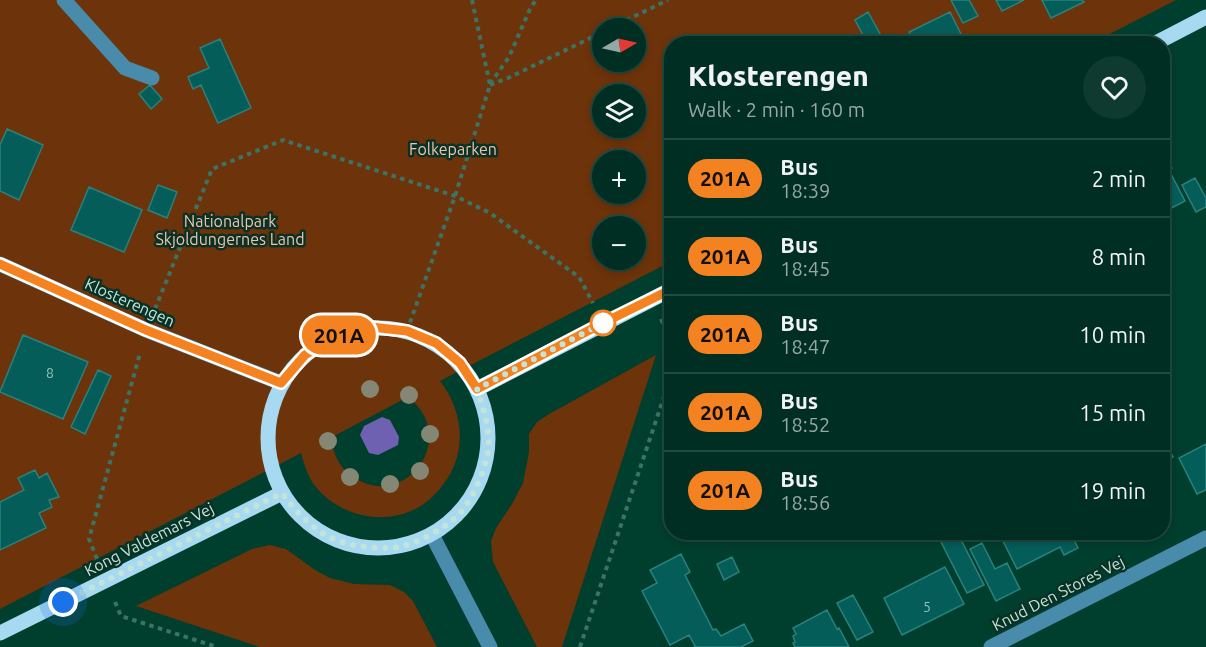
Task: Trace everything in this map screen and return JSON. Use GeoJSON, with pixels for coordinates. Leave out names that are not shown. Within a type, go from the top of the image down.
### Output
{"type":"FeatureCollection","features":[{"type":"Feature","properties":{"kind":"main road"},"geometry":{"type":"LineString","coordinates":[[1169,36],[1206,17]]}},
{"type":"Feature","properties":{"kind":"main road"},"geometry":{"type":"LineString","coordinates":[[477,389],[664,293]]}},
{"type":"Feature","properties":{"kind":"main road"},"geometry":{"type":"LineString","coordinates":[[371,327],[407,331],[436,343],[460,363],[477,389],[487,421],[487,455],[477,486],[458,514],[432,535],[399,547],[365,548],[332,538],[322,532],[303,519],[282,493],[271,466],[267,438],[271,410],[281,383],[305,355],[335,336],[371,327]]}},
{"type":"Feature","properties":{"kind":"main road","name":"Kong Valdemars Vej"},"geometry":{"type":"LineString","coordinates":[[0,633],[282,493]]}},
{"type":"Feature","properties":{"kind":"street"},"geometry":{"type":"LineString","coordinates":[[64,0],[125,68],[152,78]]}},
{"type":"Feature","properties":{"kind":"street","name":"Klosterengen"},"geometry":{"type":"LineString","coordinates":[[0,264],[146,330],[281,383]]}},
{"type":"Feature","properties":{"kind":"street"},"geometry":{"type":"LineString","coordinates":[[432,535],[490,647]]}},
{"type":"Feature","properties":{"kind":"street","name":"Knud Den Stores Vej"},"geometry":{"type":"LineString","coordinates":[[992,647],[1206,538]]}},
{"type":"Feature","properties":{"kind":"path"},"geometry":{"type":"LineString","coordinates":[[472,0],[490,85]]}},
{"type":"Feature","properties":{"kind":"path"},"geometry":{"type":"LineString","coordinates":[[407,331],[455,196],[490,85],[509,57],[536,0]]}},
{"type":"Feature","properties":{"kind":"path"},"geometry":{"type":"LineString","coordinates":[[631,18],[668,0]]}},
{"type":"Feature","properties":{"kind":"path"},"geometry":{"type":"LineString","coordinates":[[490,85],[592,37]]}},
{"type":"Feature","properties":{"kind":"path"},"geometry":{"type":"LineString","coordinates":[[217,647],[121,616],[89,539],[146,330],[212,170],[283,140],[455,196],[490,213],[579,277],[603,323]]}},
{"type":"Feature","properties":{"kind":"path"},"geometry":{"type":"LineString","coordinates":[[580,647],[664,397]]}},
{"type":"Feature","properties":{"kind":"green space","name":"Nationalpark Skjoldungernes Land"},"geometry":{"type":"Polygon","coordinates":[[[0,0],[1176,0],[1106,36],[664,36],[664,265],[440,381],[448,393],[458,419],[459,447],[450,474],[439,490],[420,507],[385,517],[359,514],[346,510],[324,496],[308,475],[301,453],[0,609],[0,0]],[[408,397],[332,437],[334,452],[349,474],[369,484],[388,486],[405,479],[419,467],[427,451],[429,433],[423,414],[408,397]]]}},
{"type":"Feature","properties":{"kind":"green space"},"geometry":{"type":"Polygon","coordinates":[[[656,355],[562,647],[537,647],[493,562],[491,541],[496,528],[523,483],[529,452],[529,434],[537,422],[551,413],[656,355]]]}},
{"type":"Feature","properties":{"kind":"green space"},"geometry":{"type":"Polygon","coordinates":[[[270,545],[286,549],[330,578],[354,584],[390,585],[404,592],[413,601],[437,647],[260,647],[136,606],[252,549],[270,545]]]}},
{"type":"Feature","properties":{"kind":"shaded area"},"geometry":{"type":"Polygon","coordinates":[[[382,417],[390,420],[399,437],[398,445],[378,455],[369,453],[360,435],[364,426],[382,417]]]}},
{"type":"Feature","properties":{"kind":"building"},"geometry":{"type":"Polygon","coordinates":[[[951,0],[969,0],[978,16],[963,23],[951,0]]]}},
{"type":"Feature","properties":{"kind":"building"},"geometry":{"type":"Polygon","coordinates":[[[996,0],[1024,0],[1002,11],[996,0]]]}},
{"type":"Feature","properties":{"kind":"building"},"geometry":{"type":"Polygon","coordinates":[[[1042,0],[1082,0],[1084,2],[1051,18],[1042,0]]]}},
{"type":"Feature","properties":{"kind":"building"},"geometry":{"type":"Polygon","coordinates":[[[868,12],[881,36],[864,36],[855,20],[868,12]]]}},
{"type":"Feature","properties":{"kind":"building"},"geometry":{"type":"Polygon","coordinates":[[[950,12],[962,36],[911,36],[909,32],[950,12]]]}},
{"type":"Feature","properties":{"kind":"building"},"geometry":{"type":"Polygon","coordinates":[[[220,39],[251,108],[218,123],[201,85],[193,89],[188,77],[209,68],[200,48],[220,39]]]}},
{"type":"Feature","properties":{"kind":"building"},"geometry":{"type":"Polygon","coordinates":[[[150,85],[162,99],[151,109],[139,94],[150,85]]]}},
{"type":"Feature","properties":{"kind":"building"},"geometry":{"type":"Polygon","coordinates":[[[7,129],[43,145],[19,200],[0,191],[0,145],[7,129]]]}},
{"type":"Feature","properties":{"kind":"building"},"geometry":{"type":"Polygon","coordinates":[[[1170,172],[1185,201],[1170,209],[1170,172]]]}},
{"type":"Feature","properties":{"kind":"building"},"geometry":{"type":"Polygon","coordinates":[[[1195,178],[1206,198],[1206,207],[1196,212],[1182,185],[1195,178]]]}},
{"type":"Feature","properties":{"kind":"building"},"geometry":{"type":"Polygon","coordinates":[[[158,185],[177,192],[167,218],[148,210],[158,185]]]}},
{"type":"Feature","properties":{"kind":"building"},"geometry":{"type":"Polygon","coordinates":[[[89,187],[142,210],[124,252],[71,230],[89,187]]]}},
{"type":"Feature","properties":{"kind":"building"},"geometry":{"type":"Polygon","coordinates":[[[23,335],[88,362],[63,419],[0,392],[23,335]]]}},
{"type":"Feature","properties":{"kind":"building"},"geometry":{"type":"Polygon","coordinates":[[[98,370],[111,376],[85,434],[71,427],[98,370]]]}},
{"type":"Feature","properties":{"kind":"building"},"geometry":{"type":"Polygon","coordinates":[[[1206,444],[1206,490],[1197,494],[1179,458],[1206,444]]]}},
{"type":"Feature","properties":{"kind":"building"},"geometry":{"type":"Polygon","coordinates":[[[35,470],[39,478],[47,473],[59,497],[49,500],[52,507],[39,513],[46,528],[0,550],[0,502],[24,490],[18,478],[35,470]]]}},
{"type":"Feature","properties":{"kind":"building"},"geometry":{"type":"Polygon","coordinates":[[[940,540],[961,540],[984,585],[967,593],[940,540]]]}},
{"type":"Feature","properties":{"kind":"building"},"geometry":{"type":"Polygon","coordinates":[[[1002,540],[1074,540],[1078,548],[1064,555],[1060,547],[1017,569],[1002,540]]]}},
{"type":"Feature","properties":{"kind":"building"},"geometry":{"type":"Polygon","coordinates":[[[982,543],[995,569],[1007,563],[1020,589],[996,601],[970,549],[982,543]]]}},
{"type":"Feature","properties":{"kind":"building"},"geometry":{"type":"Polygon","coordinates":[[[681,554],[690,572],[685,575],[713,630],[716,629],[721,636],[744,624],[753,641],[741,647],[694,647],[689,635],[670,645],[642,591],[657,583],[650,570],[681,554]]]}},
{"type":"Feature","properties":{"kind":"building"},"geometry":{"type":"Polygon","coordinates":[[[732,557],[739,572],[724,580],[717,564],[732,557]]]}},
{"type":"Feature","properties":{"kind":"building"},"geometry":{"type":"Polygon","coordinates":[[[945,567],[964,604],[902,635],[884,598],[945,567]]]}},
{"type":"Feature","properties":{"kind":"building"},"geometry":{"type":"Polygon","coordinates":[[[853,595],[873,632],[857,640],[837,603],[853,595]]]}},
{"type":"Feature","properties":{"kind":"building"},"geometry":{"type":"Polygon","coordinates":[[[827,610],[849,647],[795,647],[793,636],[796,634],[793,628],[827,610]]]}},
{"type":"Feature","properties":{"kind":"bus line","name":"201A"},"geometry":{"type":"LineString","coordinates":[[0,264],[146,330],[281,383],[305,355],[335,336],[371,327],[407,331],[436,343],[460,363],[477,389],[664,293]]}},
{"type":"Feature","properties":{"kind":"route"},"geometry":{"type":"LineString","coordinates":[[63,602],[282,493],[303,519],[332,538],[365,548],[399,547],[432,535],[458,514],[477,486],[487,455],[487,421],[477,389],[603,323]]}},
{"type":"Feature","properties":{"kind":"park label","name":"Folkeparken"},"geometry":{"type":"Point","coordinates":[453,149]}}]}
